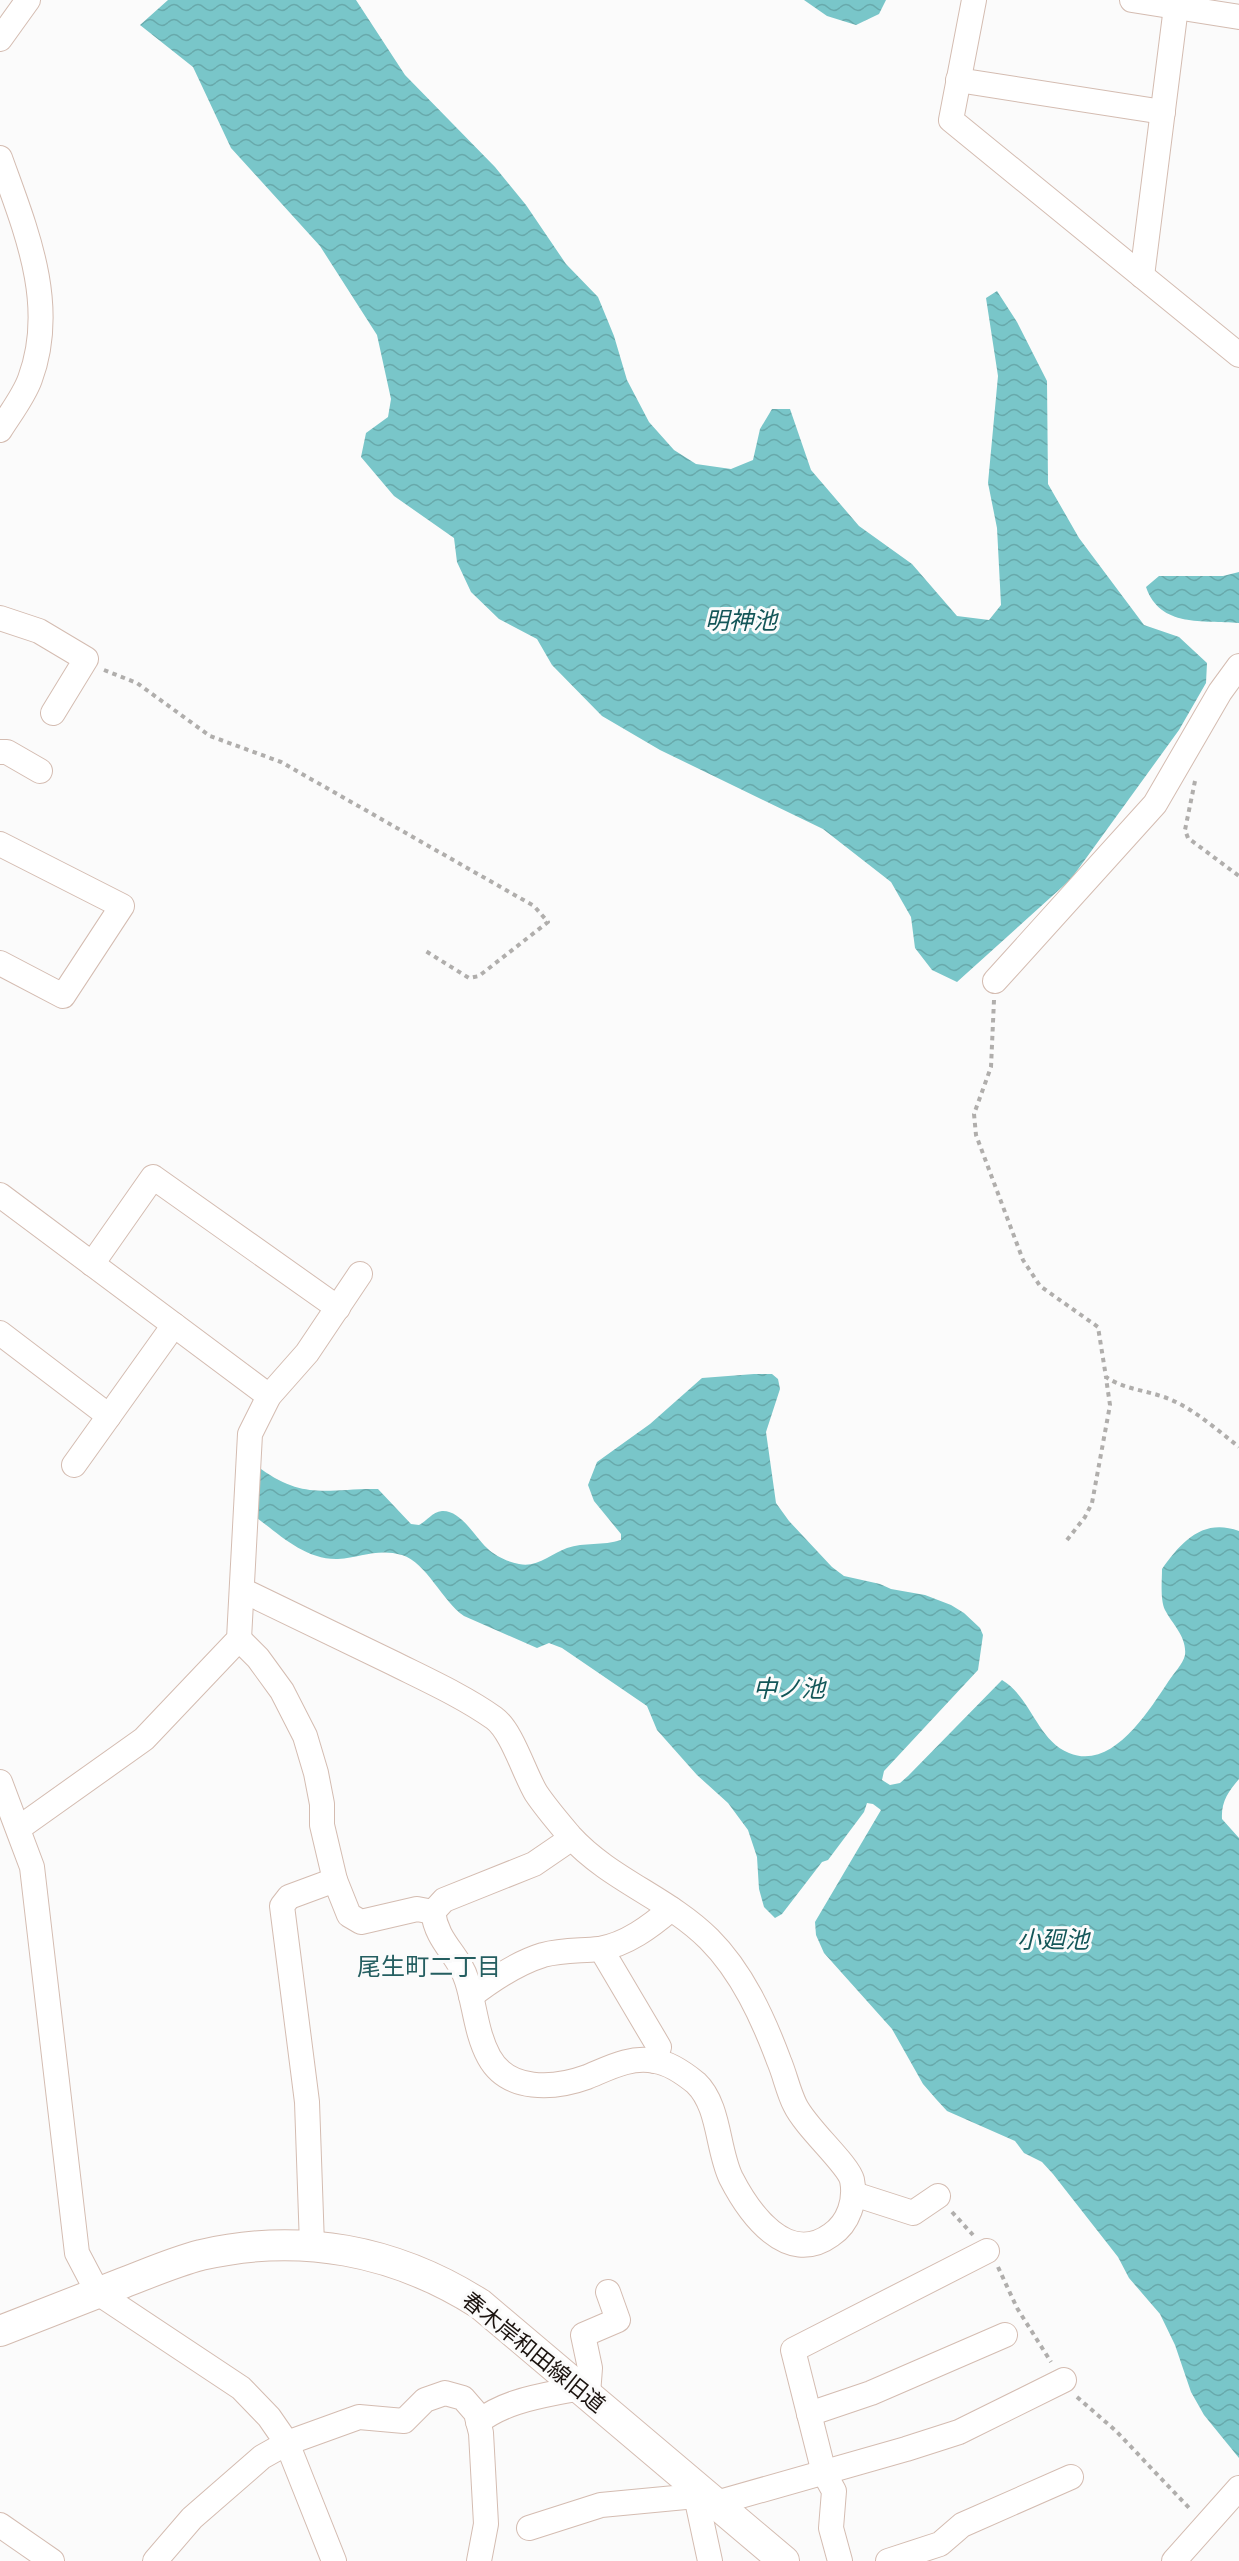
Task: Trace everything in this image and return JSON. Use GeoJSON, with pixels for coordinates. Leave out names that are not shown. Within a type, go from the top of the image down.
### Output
{"type":"FeatureCollection","features":[{"type":"Feature","properties":{"kind":"street"},"geometry":{"type":"LineString","coordinates":[[0,39],[28,0]]}},
{"type":"Feature","properties":{"kind":"street"},"geometry":{"type":"LineString","coordinates":[[974,0],[951,120],[1239,352]]}},
{"type":"Feature","properties":{"kind":"street"},"geometry":{"type":"LineString","coordinates":[[1132,0],[1239,17]]}},
{"type":"Feature","properties":{"kind":"street"},"geometry":{"type":"LineString","coordinates":[[1142,276],[1176,7]]}},
{"type":"Feature","properties":{"kind":"street"},"geometry":{"type":"LineString","coordinates":[[958,80],[1163,112]]}},
{"type":"Feature","properties":{"kind":"street"},"geometry":{"type":"LineString","coordinates":[[0,158],[24,224],[37,273],[42,315],[39,348],[30,380],[0,430]]}},
{"type":"Feature","properties":{"kind":"street"},"geometry":{"type":"LineString","coordinates":[[0,618],[39,631],[86,659],[53,713]]}},
{"type":"Feature","properties":{"kind":"street"},"geometry":{"type":"LineString","coordinates":[[995,981],[1155,804],[1220,692],[1239,666]]}},
{"type":"Feature","properties":{"kind":"street"},"geometry":{"type":"LineString","coordinates":[[0,752],[7,752],[40,771]]}},
{"type":"Feature","properties":{"kind":"street"},"geometry":{"type":"LineString","coordinates":[[0,844],[122,906],[63,996],[0,963]]}},
{"type":"Feature","properties":{"kind":"street"},"geometry":{"type":"LineString","coordinates":[[92,1264],[153,1177],[338,1308]]}},
{"type":"Feature","properties":{"kind":"street"},"geometry":{"type":"LineString","coordinates":[[0,1195],[269,1396]]}},
{"type":"Feature","properties":{"kind":"street"},"geometry":{"type":"LineString","coordinates":[[18,1828],[144,1739],[238,1639],[250,1434],[269,1396],[307,1353],[360,1274]]}},
{"type":"Feature","properties":{"kind":"street"},"geometry":{"type":"LineString","coordinates":[[74,1465],[174,1325]]}},
{"type":"Feature","properties":{"kind":"street"},"geometry":{"type":"LineString","coordinates":[[0,1333],[109,1416]]}},
{"type":"Feature","properties":{"kind":"street"},"geometry":{"type":"LineString","coordinates":[[242,1590],[426,1679],[498,1720],[537,1793],[572,1838],[607,1868],[689,1921],[713,1942],[736,1972],[760,2014],[795,2107],[814,2135],[851,2174],[854,2194],[846,2221],[830,2237],[809,2245],[791,2244],[773,2235],[753,2214],[730,2176],[708,2100],[697,2084],[675,2068],[656,2061],[628,2061],[586,2077],[553,2085],[525,2085],[505,2077],[490,2060],[481,2037],[465,1974],[436,1931],[433,1912]]}},
{"type":"Feature","properties":{"kind":"street"},"geometry":{"type":"LineString","coordinates":[[238,1639],[258,1658],[282,1691],[305,1737],[316,1773],[322,1804],[322,1825],[335,1880],[349,1914],[361,1922],[417,1909],[433,1912]]}},
{"type":"Feature","properties":{"kind":"street"},"geometry":{"type":"LineString","coordinates":[[0,1782],[32,1867],[77,2253],[98,2293],[242,2388],[269,2417],[287,2443],[334,2561]]}},
{"type":"Feature","properties":{"kind":"street"},"geometry":{"type":"LineString","coordinates":[[433,1912],[444,1900],[534,1864],[572,1838]]}},
{"type":"Feature","properties":{"kind":"street"},"geometry":{"type":"LineString","coordinates":[[312,2245],[307,2102],[282,1906],[289,1897],[335,1880]]}},
{"type":"Feature","properties":{"kind":"street"},"geometry":{"type":"LineString","coordinates":[[471,1996],[490,1981],[541,1956],[566,1950],[601,1948],[651,1927],[671,1909]]}},
{"type":"Feature","properties":{"kind":"street"},"geometry":{"type":"LineString","coordinates":[[601,1948],[659,2047],[656,2061]]}},
{"type":"Feature","properties":{"kind":"street"},"geometry":{"type":"LineString","coordinates":[[854,2194],[913,2213],[938,2196]]}},
{"type":"Feature","properties":{"kind":"street","name":"春木岸和田線旧道"},"geometry":{"type":"LineString","coordinates":[[0,2331],[201,2255],[299,2244],[330,2246],[386,2260],[459,2291],[480,2304],[704,2496],[784,2561]]}},
{"type":"Feature","properties":{"kind":"street"},"geometry":{"type":"LineString","coordinates":[[840,2561],[831,2528],[834,2491],[824,2473],[793,2350],[987,2251]]}},
{"type":"Feature","properties":{"kind":"street"},"geometry":{"type":"LineString","coordinates":[[478,2422],[494,2409],[518,2401],[584,2391],[590,2368],[583,2335],[618,2320],[608,2292]]}},
{"type":"Feature","properties":{"kind":"street"},"geometry":{"type":"LineString","coordinates":[[809,2414],[871,2393],[1005,2335]]}},
{"type":"Feature","properties":{"kind":"street"},"geometry":{"type":"LineString","coordinates":[[529,2528],[601,2505],[704,2496],[824,2473],[959,2432],[1064,2380]]}},
{"type":"Feature","properties":{"kind":"street"},"geometry":{"type":"LineString","coordinates":[[155,2561],[192,2518],[261,2457],[287,2443],[359,2416],[379,2416],[404,2421],[425,2400],[445,2393],[463,2398],[476,2413],[478,2422],[486,2524],[479,2561]]}},
{"type":"Feature","properties":{"kind":"street"},"geometry":{"type":"LineString","coordinates":[[888,2561],[940,2544],[962,2525],[1071,2477]]}},
{"type":"Feature","properties":{"kind":"street"},"geometry":{"type":"LineString","coordinates":[[1174,2561],[1239,2488]]}},
{"type":"Feature","properties":{"kind":"street"},"geometry":{"type":"LineString","coordinates":[[704,2496],[710,2561]]}},
{"type":"Feature","properties":{"kind":"street"},"geometry":{"type":"LineString","coordinates":[[0,2524],[52,2561]]}},
{"type":"Feature","properties":{"kind":"path"},"geometry":{"type":"LineString","coordinates":[[86,659],[104,670],[137,683],[210,736],[263,753],[281,762],[534,906],[548,922],[479,976],[469,978],[424,950]]}},
{"type":"Feature","properties":{"kind":"path"},"geometry":{"type":"LineString","coordinates":[[1197,771],[1185,830],[1188,838],[1239,876]]}},
{"type":"Feature","properties":{"kind":"path"},"geometry":{"type":"LineString","coordinates":[[995,981],[991,1067],[974,1114],[976,1135],[1023,1260],[1041,1286],[1098,1327],[1110,1405],[1092,1503],[1085,1517],[1067,1540]]}},
{"type":"Feature","properties":{"kind":"path"},"geometry":{"type":"LineString","coordinates":[[1106,1377],[1119,1385],[1166,1398],[1209,1423],[1239,1447]]}},
{"type":"Feature","properties":{"kind":"water","name":"明神池"},"geometry":{"type":"Polygon","coordinates":[[[168,0],[356,0],[405,75],[495,167],[526,205],[566,264],[598,297],[614,336],[627,380],[649,422],[674,450],[696,464],[731,469],[753,460],[760,429],[772,409],[790,409],[811,470],[859,526],[912,564],[957,616],[989,620],[1001,605],[997,528],[988,483],[998,376],[986,298],[997,291],[1017,322],[1047,381],[1048,484],[1079,538],[1144,625],[1179,637],[1207,663],[1206,683],[1179,730],[1071,879],[957,982],[932,970],[915,948],[911,917],[891,882],[823,829],[660,750],[602,716],[552,665],[537,639],[499,619],[471,592],[457,562],[454,538],[394,496],[361,457],[366,433],[388,417],[391,399],[377,335],[320,246],[231,148],[193,67],[140,25],[168,0]]]}},
{"type":"Feature","properties":{"kind":"water"},"geometry":{"type":"Polygon","coordinates":[[[804,0],[886,0],[879,14],[856,25],[827,16],[804,0]]]}},
{"type":"Feature","properties":{"kind":"water"},"geometry":{"type":"Polygon","coordinates":[[[1239,572],[1239,623],[1197,621],[1172,616],[1161,610],[1146,587],[1159,576],[1223,576],[1239,572]]]}},
{"type":"Feature","properties":{"kind":"water"},"geometry":{"type":"Polygon","coordinates":[[[772,1374],[778,1379],[780,1389],[766,1432],[776,1503],[789,1521],[832,1567],[844,1576],[880,1584],[891,1589],[925,1595],[951,1605],[964,1613],[980,1628],[983,1635],[978,1670],[884,1771],[882,1780],[890,1785],[900,1783],[908,1776],[1002,1680],[1012,1687],[1041,1729],[1058,1747],[1069,1753],[1085,1756],[1100,1754],[1114,1746],[1127,1736],[1150,1708],[1185,1655],[1182,1637],[1163,1606],[1162,1569],[1177,1549],[1204,1530],[1226,1528],[1239,1531],[1239,1779],[1226,1798],[1222,1819],[1239,1838],[1239,2458],[1204,2415],[1191,2392],[1175,2345],[1160,2314],[1129,2278],[1118,2257],[1053,2174],[1042,2162],[1024,2153],[1015,2141],[947,2111],[923,2084],[892,2029],[824,1953],[816,1935],[815,1922],[881,1810],[867,1803],[864,1812],[828,1860],[822,1862],[782,1914],[775,1918],[764,1907],[759,1889],[757,1857],[748,1830],[728,1803],[697,1775],[657,1730],[647,1706],[562,1648],[549,1643],[537,1648],[464,1616],[411,1559],[386,1552],[338,1559],[315,1556],[294,1546],[257,1518],[257,1481],[261,1469],[277,1479],[305,1489],[331,1491],[378,1489],[411,1524],[419,1525],[435,1513],[449,1512],[461,1519],[494,1554],[519,1564],[538,1562],[573,1546],[621,1540],[621,1534],[594,1501],[588,1485],[597,1462],[650,1424],[702,1378],[772,1374]]]}},
{"type":"Feature","properties":{"kind":"district","name":"尾生町二丁目"},"geometry":{"type":"Point","coordinates":[429,1967]}},
{"type":"Feature","properties":{"kind":"water label","name":"中ノ池"},"geometry":{"type":"Point","coordinates":[789,1689]}},
{"type":"Feature","properties":{"kind":"water label","name":"小廻池"},"geometry":{"type":"Point","coordinates":[1053,1940]}}]}
